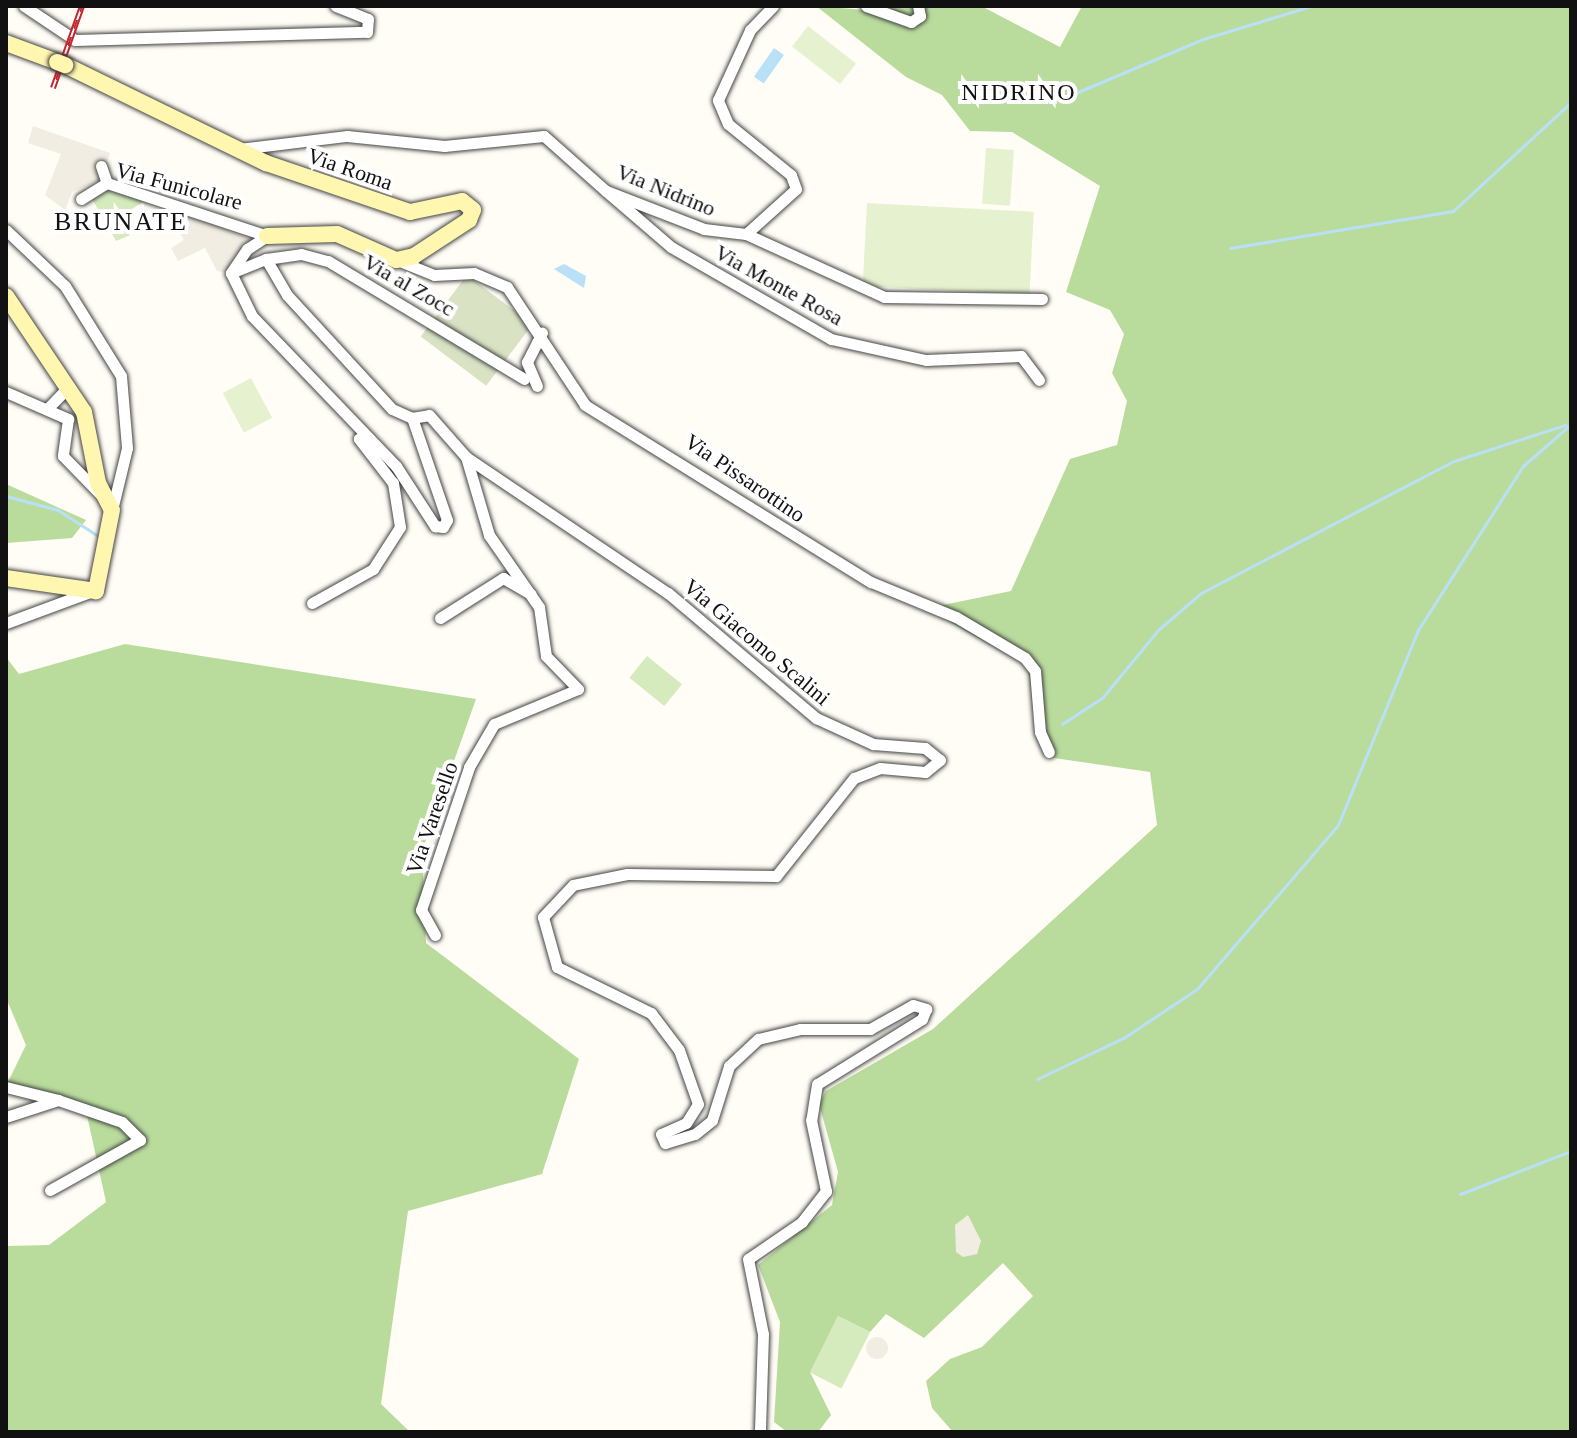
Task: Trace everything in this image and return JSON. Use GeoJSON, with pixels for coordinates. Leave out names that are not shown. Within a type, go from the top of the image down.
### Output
{"type":"FeatureCollection","features":[{"type":"Feature","properties":{"kind":"street"},"geometry":{"type":"LineString","coordinates":[[24,6],[75,40],[367,32],[368,19],[336,6]]}},
{"type":"Feature","properties":{"kind":"street"},"geometry":{"type":"LineString","coordinates":[[746,234],[794,197],[795,183],[728,124],[719,93],[750,30],[773,6]]}},
{"type":"Feature","properties":{"kind":"street"},"geometry":{"type":"LineString","coordinates":[[866,6],[911,22],[920,16],[918,6]]}},
{"type":"Feature","properties":{"kind":"street","name":"Via Roma"},"geometry":{"type":"LineString","coordinates":[[6,43],[61,63],[234,149],[410,212],[462,201],[471,206],[469,220],[396,260]]}},
{"type":"Feature","properties":{"kind":"street","name":"Via Nidrino"},"geometry":{"type":"LineString","coordinates":[[234,149],[347,136],[444,146],[544,136],[606,191],[704,229],[746,234],[884,297],[1042,299]]}},
{"type":"Feature","properties":{"kind":"street"},"geometry":{"type":"LineString","coordinates":[[101,166],[107,183]]}},
{"type":"Feature","properties":{"kind":"street","name":"Via Funicolare"},"geometry":{"type":"LineString","coordinates":[[81,199],[107,183],[267,236]]}},
{"type":"Feature","properties":{"kind":"street","name":"Via Monte Rosa"},"geometry":{"type":"LineString","coordinates":[[606,191],[671,247],[831,339],[926,360],[1021,356],[1039,380]]}},
{"type":"Feature","properties":{"kind":"street"},"geometry":{"type":"LineString","coordinates":[[6,230],[65,286],[121,376],[132,444],[109,504],[99,583],[90,592],[6,623]]}},
{"type":"Feature","properties":{"kind":"street"},"geometry":{"type":"LineString","coordinates":[[312,603],[373,569],[400,527],[393,483],[334,407],[252,316],[231,273],[247,249],[267,236],[337,234],[396,260]]}},
{"type":"Feature","properties":{"kind":"street","name":"Via al Zocc"},"geometry":{"type":"LineString","coordinates":[[231,273],[266,259],[301,254],[328,261],[524,379]]}},
{"type":"Feature","properties":{"kind":"street"},"geometry":{"type":"LineString","coordinates":[[266,259],[314,325],[392,409],[412,418],[447,520],[443,527],[435,526],[396,466],[334,407]]}},
{"type":"Feature","properties":{"kind":"street","name":"Via Pissarottino"},"geometry":{"type":"LineString","coordinates":[[396,260],[434,275],[474,273],[496,281],[517,296],[542,333],[559,373],[585,405],[871,582],[956,617],[1025,658],[1035,671],[1040,732],[1049,752]]}},
{"type":"Feature","properties":{"kind":"street"},"geometry":{"type":"LineString","coordinates":[[6,296],[84,412],[109,504]]}},
{"type":"Feature","properties":{"kind":"street"},"geometry":{"type":"LineString","coordinates":[[537,386],[527,362],[542,333]]}},
{"type":"Feature","properties":{"kind":"street"},"geometry":{"type":"LineString","coordinates":[[48,408],[67,388]]}},
{"type":"Feature","properties":{"kind":"street"},"geometry":{"type":"LineString","coordinates":[[6,392],[68,419],[63,456],[109,504]]}},
{"type":"Feature","properties":{"kind":"street","name":"Via Giacomo Scalini"},"geometry":{"type":"LineString","coordinates":[[412,418],[429,415],[466,457],[668,593],[816,718],[873,744],[925,748],[940,760],[925,772],[880,768],[854,778],[784,872],[771,878],[627,874],[573,885],[543,917],[557,967],[651,1013],[679,1050],[698,1104],[686,1123],[661,1134],[665,1143],[695,1134],[712,1120],[729,1066],[758,1039],[800,1029],[870,1029],[913,1005],[926,1009],[922,1019],[817,1084],[811,1120],[826,1191],[802,1222],[748,1259],[763,1334],[760,1432]]}},
{"type":"Feature","properties":{"kind":"street","name":"Via Varesello"},"geometry":{"type":"LineString","coordinates":[[435,935],[421,910],[469,767],[494,724],[578,689],[546,656],[533,595],[489,535],[466,457]]}},
{"type":"Feature","properties":{"kind":"street"},"geometry":{"type":"LineString","coordinates":[[6,578],[90,592]]}},
{"type":"Feature","properties":{"kind":"street"},"geometry":{"type":"LineString","coordinates":[[440,618],[503,578],[533,595]]}},
{"type":"Feature","properties":{"kind":"street"},"geometry":{"type":"LineString","coordinates":[[6,1087],[58,1100],[122,1122],[140,1140],[50,1190]]}},
{"type":"Feature","properties":{"kind":"street"},"geometry":{"type":"LineString","coordinates":[[6,1117],[58,1100]]}},
{"type":"Feature","properties":{"kind":"green space"},"geometry":{"type":"Polygon","coordinates":[[[816,6],[889,12],[893,6],[981,6],[1060,47],[1082,6],[1571,6],[1571,1432],[953,1432],[932,1408],[926,1381],[950,1359],[982,1347],[1033,1296],[1003,1263],[924,1338],[886,1314],[870,1332],[838,1316],[810,1372],[831,1415],[818,1432],[787,1432],[774,1422],[780,1322],[758,1265],[832,1205],[838,1172],[819,1104],[826,1091],[933,1029],[1157,825],[1150,772],[1047,757],[1036,736],[1028,666],[939,616],[943,605],[1011,591],[1070,459],[1117,445],[1127,401],[1112,373],[1124,334],[1110,310],[1066,292],[1100,186],[1012,132],[970,131],[942,95],[906,77],[816,6]]]}},
{"type":"Feature","properties":{"kind":"green space"},"geometry":{"type":"Polygon","coordinates":[[[808,26],[856,64],[840,84],[792,46],[808,26]]]}},
{"type":"Feature","properties":{"kind":"green space"},"geometry":{"type":"Polygon","coordinates":[[[986,148],[1014,150],[1010,206],[982,204],[986,148]]]}},
{"type":"Feature","properties":{"kind":"green space"},"geometry":{"type":"Polygon","coordinates":[[[114,188],[149,198],[132,209],[135,233],[116,241],[91,197],[114,188]]]}},
{"type":"Feature","properties":{"kind":"green space"},"geometry":{"type":"Polygon","coordinates":[[[867,203],[1034,212],[1029,295],[863,286],[867,203]]]}},
{"type":"Feature","properties":{"kind":"green space"},"geometry":{"type":"Polygon","coordinates":[[[467,275],[532,324],[486,386],[421,336],[467,275]]]}},
{"type":"Feature","properties":{"kind":"green space"},"geometry":{"type":"Polygon","coordinates":[[[251,378],[272,418],[244,433],[223,393],[251,378]]]}},
{"type":"Feature","properties":{"kind":"green space"},"geometry":{"type":"Polygon","coordinates":[[[6,484],[86,520],[72,538],[6,543],[6,484]]]}},
{"type":"Feature","properties":{"kind":"green space"},"geometry":{"type":"Polygon","coordinates":[[[125,644],[476,699],[422,851],[426,943],[579,1059],[542,1174],[408,1211],[381,1404],[410,1432],[6,1432],[6,1246],[49,1245],[106,1202],[86,1111],[7,1084],[26,1045],[6,998],[6,657],[19,674],[125,644]]]}},
{"type":"Feature","properties":{"kind":"green space"},"geometry":{"type":"Polygon","coordinates":[[[647,656],[682,684],[664,706],[629,678],[647,656]]]}},
{"type":"Feature","properties":{"kind":"green space"},"geometry":{"type":"Polygon","coordinates":[[[838,1316],[870,1332],[841,1388],[809,1372],[838,1316]]]}},
{"type":"Feature","properties":{"kind":"shaded area"},"geometry":{"type":"Polygon","coordinates":[[[33,126],[110,153],[102,179],[72,192],[65,210],[45,195],[61,154],[28,143],[33,126]]]}},
{"type":"Feature","properties":{"kind":"shaded area"},"geometry":{"type":"Polygon","coordinates":[[[184,211],[255,242],[231,273],[217,271],[205,248],[178,261],[171,248],[184,240],[177,228],[184,211]]]}},
{"type":"Feature","properties":{"kind":"shaded area"},"geometry":{"type":"Polygon","coordinates":[[[968,1215],[981,1241],[977,1254],[963,1257],[956,1252],[955,1225],[968,1215]]]}},
{"type":"Feature","properties":{"kind":"shaded area"},"geometry":{"type":"Polygon","coordinates":[[[873,1337],[881,1337],[888,1348],[881,1359],[873,1359],[866,1352],[866,1344],[873,1337]]]}},
{"type":"Feature","properties":{"kind":"water"},"geometry":{"type":"Polygon","coordinates":[[[774,48],[784,55],[764,84],[754,77],[774,48]]]}},
{"type":"Feature","properties":{"kind":"water"},"geometry":{"type":"Polygon","coordinates":[[[564,264],[586,276],[584,288],[554,269],[564,264]]]}},
{"type":"Feature","properties":{"kind":"waterway"},"geometry":{"type":"LineString","coordinates":[[1078,92],[1203,39],[1311,6]]}},
{"type":"Feature","properties":{"kind":"waterway"},"geometry":{"type":"LineString","coordinates":[[1230,248],[1453,211],[1571,102]]}},
{"type":"Feature","properties":{"kind":"waterway"},"geometry":{"type":"LineString","coordinates":[[1037,1079],[1125,1037],[1197,989],[1338,825],[1418,630],[1523,466],[1571,424]]}},
{"type":"Feature","properties":{"kind":"waterway"},"geometry":{"type":"LineString","coordinates":[[1062,724],[1102,698],[1158,630],[1201,593],[1454,461],[1565,425]]}},
{"type":"Feature","properties":{"kind":"waterway"},"geometry":{"type":"LineString","coordinates":[[6,496],[58,510],[101,538]]}},
{"type":"Feature","properties":{"kind":"waterway"},"geometry":{"type":"LineString","coordinates":[[1460,1194],[1571,1151]]}},
{"type":"Feature","properties":{"kind":"railway"},"geometry":{"type":"LineString","coordinates":[[53,88],[82,6]]}},
{"type":"Feature","properties":{"kind":"district","name":"NIDRINO"},"geometry":{"type":"Point","coordinates":[1019,93]}},
{"type":"Feature","properties":{"kind":"district","name":"BRUNATE"},"geometry":{"type":"Point","coordinates":[121,222]}}]}
